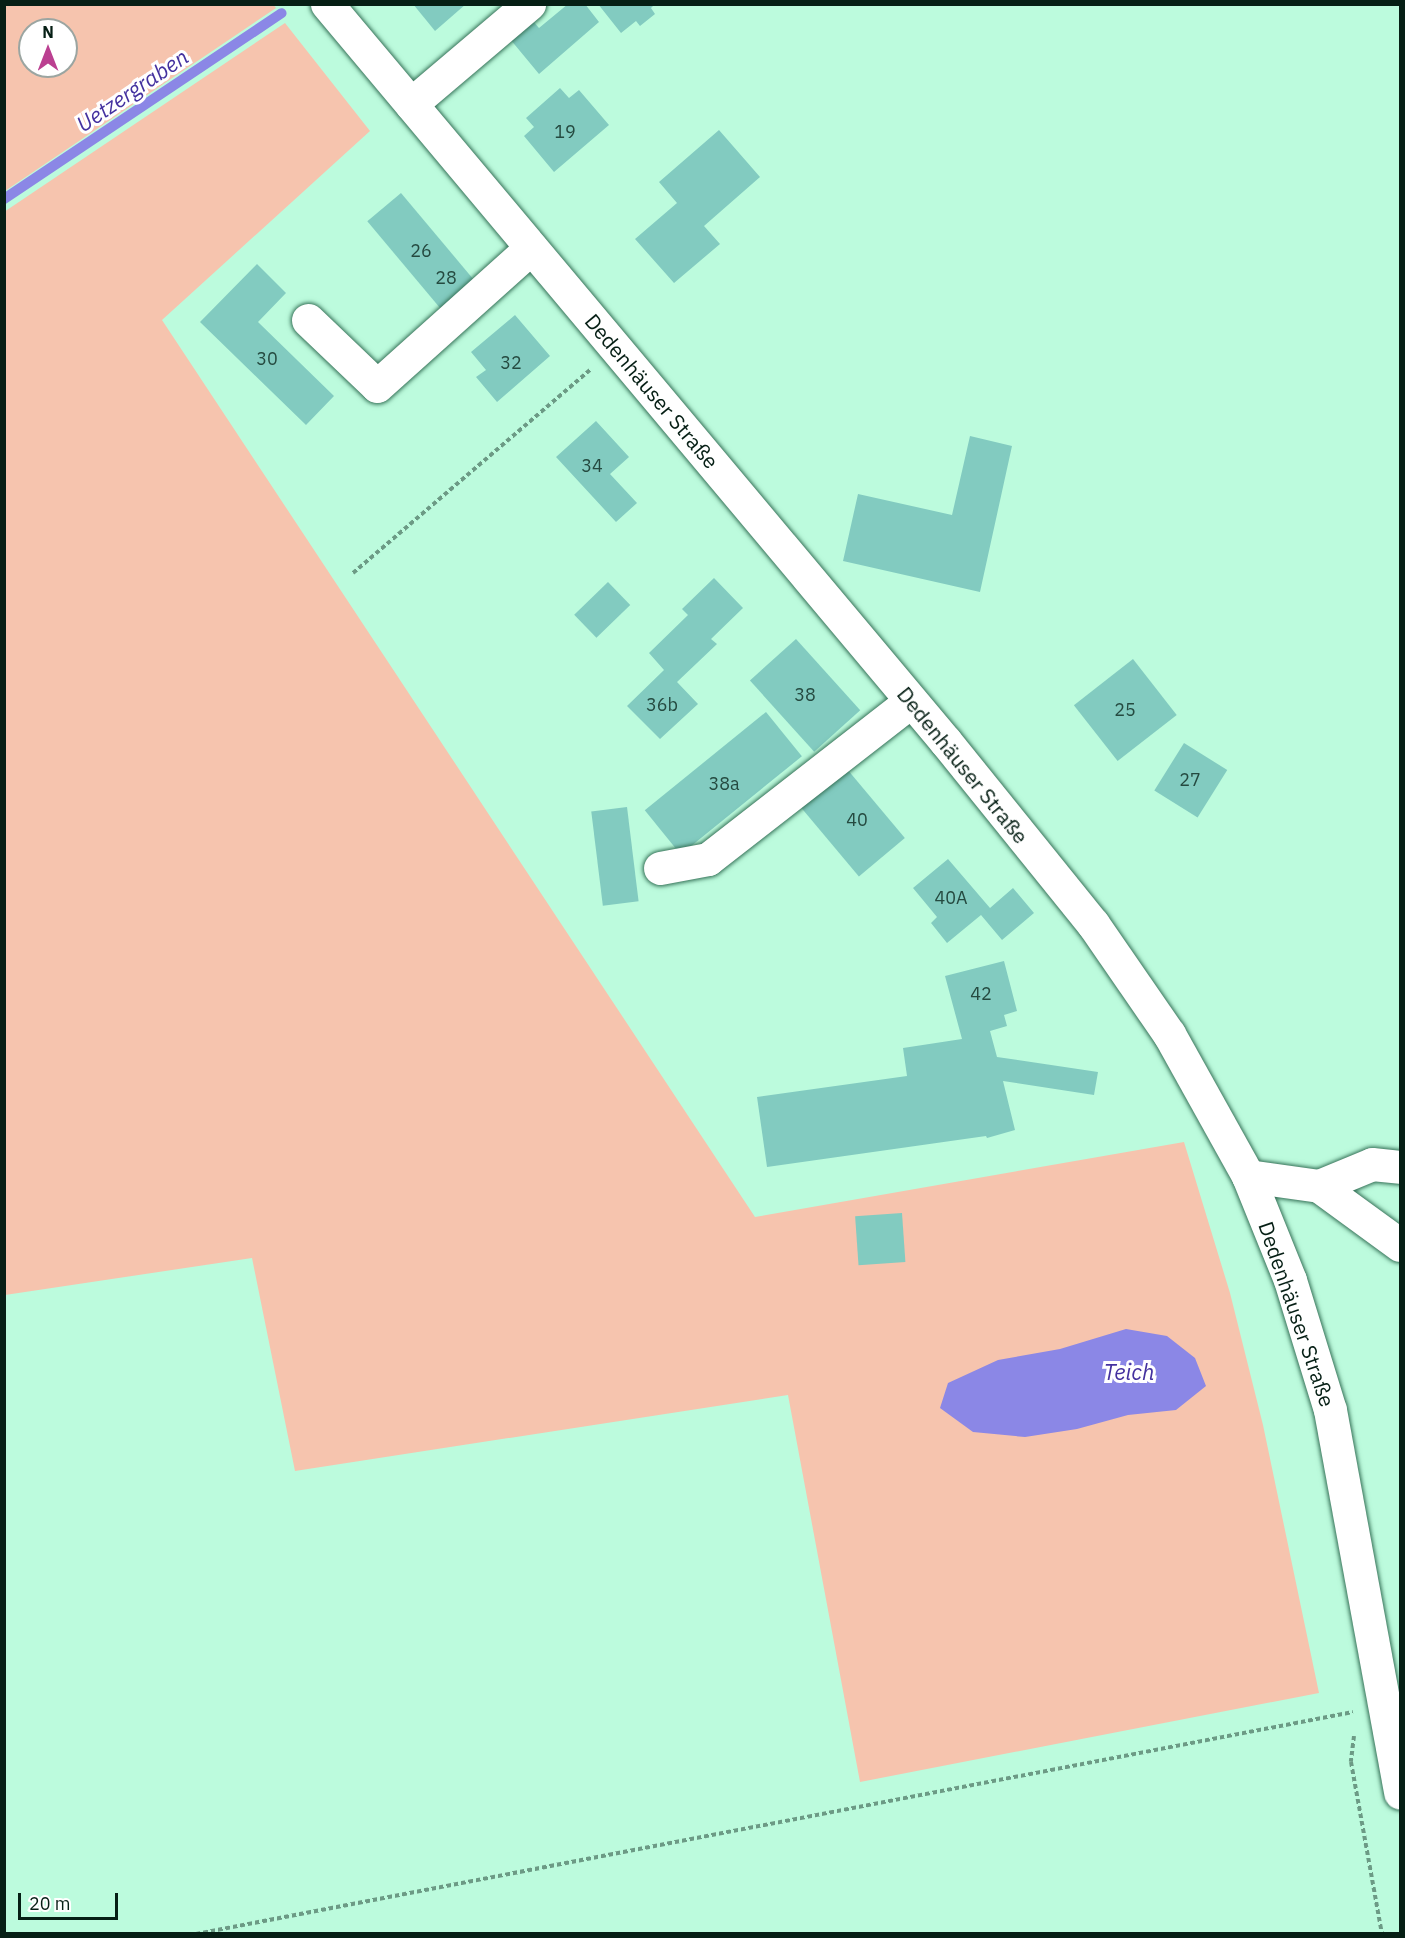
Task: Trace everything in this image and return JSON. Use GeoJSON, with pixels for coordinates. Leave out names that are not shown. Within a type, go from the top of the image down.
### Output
{"type":"FeatureCollection","features":[{"type":"Feature","properties":{"kind":"street","name":"Dedenhäuser Straße"},"geometry":{"type":"LineString","coordinates":[[327,4],[911,701],[1093,924],[1169,1034],[1248,1176],[1290,1280],[1330,1410],[1401,1793]]}},
{"type":"Feature","properties":{"kind":"street"},"geometry":{"type":"LineString","coordinates":[[411,104],[529,4]]}},
{"type":"Feature","properties":{"kind":"street"},"geometry":{"type":"LineString","coordinates":[[308,320],[377,386],[531,248]]}},
{"type":"Feature","properties":{"kind":"street"},"geometry":{"type":"LineString","coordinates":[[660,868],[708,859],[911,701]]}},
{"type":"Feature","properties":{"kind":"street"},"geometry":{"type":"LineString","coordinates":[[1319,1186],[1372,1164],[1401,1167]]}},
{"type":"Feature","properties":{"kind":"street"},"geometry":{"type":"LineString","coordinates":[[1248,1176],[1319,1186],[1401,1245]]}},
{"type":"Feature","properties":{"kind":"path"},"geometry":{"type":"LineString","coordinates":[[353,573],[616,348]]}},
{"type":"Feature","properties":{"kind":"path"},"geometry":{"type":"LineString","coordinates":[[196,1934],[1357,1711],[1356,1721]]}},
{"type":"Feature","properties":{"kind":"path"},"geometry":{"type":"LineString","coordinates":[[1354,1732],[1351,1762],[1382,1934]]}},
{"type":"Feature","properties":{"kind":"shaded area"},"geometry":{"type":"Polygon","coordinates":[[[273,4],[276,8],[5,191],[5,5],[273,4]]]}},
{"type":"Feature","properties":{"kind":"shaded area"},"geometry":{"type":"Polygon","coordinates":[[[285,23],[370,131],[162,320],[755,1217],[1184,1142],[1230,1293],[1263,1425],[1319,1693],[860,1782],[788,1395],[295,1471],[252,1258],[5,1295],[4,212],[285,23]]]}},
{"type":"Feature","properties":{"kind":"water","name":"Teich"},"geometry":{"type":"Polygon","coordinates":[[[1126,1329],[1167,1336],[1195,1358],[1206,1386],[1176,1410],[1128,1415],[1077,1429],[1025,1437],[973,1432],[940,1408],[948,1383],[998,1360],[1060,1349],[1126,1329]]]}},
{"type":"Feature","properties":{"kind":"building"},"geometry":{"type":"Polygon","coordinates":[[[413,4],[466,4],[435,31],[413,4]]]}},
{"type":"Feature","properties":{"kind":"building"},"geometry":{"type":"Polygon","coordinates":[[[568,4],[585,4],[599,22],[539,74],[510,39],[532,20],[539,28],[568,4]]]}},
{"type":"Feature","properties":{"kind":"building"},"geometry":{"type":"Polygon","coordinates":[[[598,4],[655,4],[651,8],[655,14],[640,26],[636,21],[621,33],[598,4]]]}},
{"type":"Feature","properties":{"kind":"building"},"geometry":{"type":"Polygon","coordinates":[[[560,88],[569,98],[579,90],[609,125],[554,172],[524,136],[534,127],[526,118],[560,88]]]}},
{"type":"Feature","properties":{"kind":"building"},"geometry":{"type":"Polygon","coordinates":[[[719,130],[760,177],[704,226],[720,244],[674,283],[635,239],[677,203],[659,182],[719,130]]]}},
{"type":"Feature","properties":{"kind":"building"},"geometry":{"type":"Polygon","coordinates":[[[401,193],[479,286],[445,314],[367,221],[401,193]]]}},
{"type":"Feature","properties":{"kind":"building"},"geometry":{"type":"Polygon","coordinates":[[[257,264],[286,293],[258,322],[334,396],[306,425],[200,322],[257,264]]]}},
{"type":"Feature","properties":{"kind":"building"},"geometry":{"type":"Polygon","coordinates":[[[515,315],[550,356],[497,402],[476,377],[486,370],[471,352],[515,315]]]}},
{"type":"Feature","properties":{"kind":"building"},"geometry":{"type":"Polygon","coordinates":[[[596,421],[629,457],[610,474],[637,503],[616,522],[556,457],[596,421]]]}},
{"type":"Feature","properties":{"kind":"building"},"geometry":{"type":"Polygon","coordinates":[[[970,436],[1012,446],[980,592],[843,561],[858,494],[952,515],[970,436]]]}},
{"type":"Feature","properties":{"kind":"building"},"geometry":{"type":"Polygon","coordinates":[[[714,578],[743,608],[711,639],[717,644],[677,682],[698,704],[660,739],[627,706],[664,670],[649,653],[688,615],[682,609],[714,578]]]}},
{"type":"Feature","properties":{"kind":"building"},"geometry":{"type":"Polygon","coordinates":[[[608,582],[630,605],[596,638],[574,615],[608,582]]]}},
{"type":"Feature","properties":{"kind":"building"},"geometry":{"type":"Polygon","coordinates":[[[796,639],[860,710],[814,752],[750,680],[796,639]]]}},
{"type":"Feature","properties":{"kind":"building"},"geometry":{"type":"Polygon","coordinates":[[[1133,659],[1177,715],[1118,761],[1074,705],[1133,659]]]}},
{"type":"Feature","properties":{"kind":"building"},"geometry":{"type":"Polygon","coordinates":[[[766,712],[802,756],[681,854],[645,810],[766,712]]]}},
{"type":"Feature","properties":{"kind":"building"},"geometry":{"type":"Polygon","coordinates":[[[1184,743],[1227,770],[1198,818],[1154,790],[1184,743]]]}},
{"type":"Feature","properties":{"kind":"building"},"geometry":{"type":"Polygon","coordinates":[[[847,769],[905,838],[859,877],[801,808],[847,769]]]}},
{"type":"Feature","properties":{"kind":"building"},"geometry":{"type":"Polygon","coordinates":[[[627,807],[639,901],[603,906],[591,811],[627,807]]]}},
{"type":"Feature","properties":{"kind":"building"},"geometry":{"type":"Polygon","coordinates":[[[948,859],[990,908],[1013,888],[1034,913],[1002,940],[981,915],[947,943],[931,923],[937,917],[913,888],[948,859]]]}},
{"type":"Feature","properties":{"kind":"building"},"geometry":{"type":"Polygon","coordinates":[[[1004,961],[1017,1011],[1004,1015],[1007,1026],[990,1031],[997,1057],[1098,1072],[1094,1095],[1003,1081],[1015,1130],[987,1138],[986,1136],[767,1167],[757,1097],[907,1076],[903,1048],[962,1039],[945,976],[1004,961]]]}},
{"type":"Feature","properties":{"kind":"building"},"geometry":{"type":"Polygon","coordinates":[[[902,1213],[905,1262],[859,1265],[855,1216],[902,1213]]]}},
{"type":"Feature","properties":{"kind":"waterway","name":"Uetzergraben"},"geometry":{"type":"LineString","coordinates":[[4,199],[282,13]]}}]}
